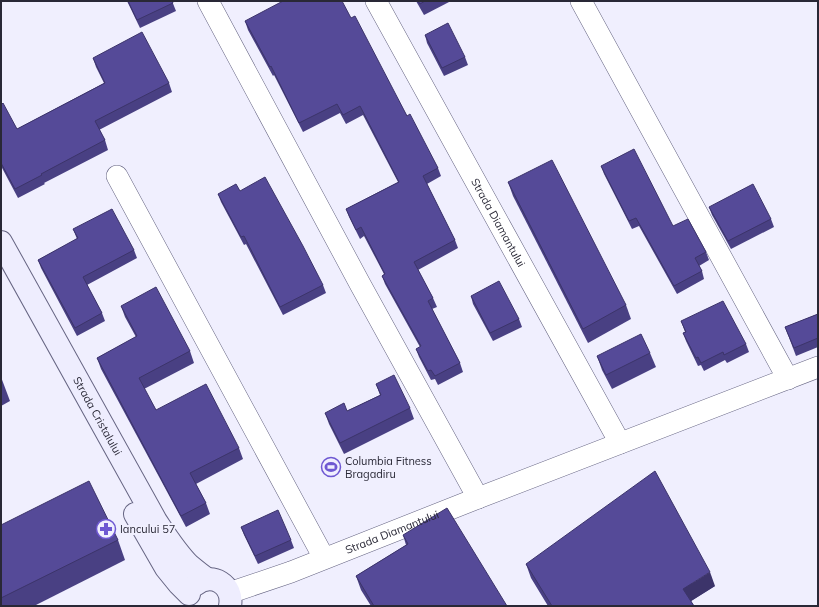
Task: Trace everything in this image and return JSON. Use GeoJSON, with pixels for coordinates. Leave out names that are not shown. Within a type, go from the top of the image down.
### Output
{"type":"FeatureCollection","features":[{"type":"Feature","properties":{"kind":"street"},"geometry":{"type":"LineString","coordinates":[[208,1],[360,284],[478,498]]}},
{"type":"Feature","properties":{"kind":"street","name":"Strada Diamantului"},"geometry":{"type":"LineString","coordinates":[[376,1],[620,443]]}},
{"type":"Feature","properties":{"kind":"street"},"geometry":{"type":"LineString","coordinates":[[581,1],[788,379]]}},
{"type":"Feature","properties":{"kind":"street"},"geometry":{"type":"LineString","coordinates":[[116,176],[324,558]]}},
{"type":"Feature","properties":{"kind":"street","name":"Strada Cristalului"},"geometry":{"type":"LineString","coordinates":[[1,242],[6,270],[142,526],[162,562],[189,600]]}},
{"type":"Feature","properties":{"kind":"street","name":"Strada Cristalului"},"geometry":{"type":"LineString","coordinates":[[6,270],[156,522],[172,545],[189,565],[207,579],[221,582],[226,587],[229,599]]}},
{"type":"Feature","properties":{"kind":"street","name":"Strada Diamantului"},"geometry":{"type":"LineString","coordinates":[[229,599],[324,558],[818,367]]}},
{"type":"Feature","properties":{"kind":"street"},"geometry":{"type":"LineString","coordinates":[[189,600],[192,588],[201,580],[207,579]]}},
{"type":"Feature","properties":{"kind":"building"},"geometry":{"type":"Polygon","coordinates":[[[128,1],[172,1],[173,3],[137,20],[128,1]]]}},
{"type":"Feature","properties":{"kind":"building"},"geometry":{"type":"Polygon","coordinates":[[[283,1],[342,1],[351,18],[355,16],[407,116],[410,114],[438,168],[423,176],[455,240],[414,262],[433,298],[428,301],[460,363],[435,376],[431,370],[428,371],[416,349],[421,346],[382,276],[385,274],[361,227],[356,230],[346,209],[399,182],[360,106],[343,115],[337,104],[299,123],[271,66],[270,67],[245,21],[283,1]]]}},
{"type":"Feature","properties":{"kind":"building"},"geometry":{"type":"Polygon","coordinates":[[[418,1],[425,1],[420,4],[418,1]]]}},
{"type":"Feature","properties":{"kind":"building"},"geometry":{"type":"Polygon","coordinates":[[[448,23],[465,57],[442,68],[425,35],[448,23]]]}},
{"type":"Feature","properties":{"kind":"building"},"geometry":{"type":"Polygon","coordinates":[[[142,32],[169,83],[95,121],[105,140],[15,189],[1,163],[1,105],[3,103],[17,129],[105,83],[93,58],[142,32]]]}},
{"type":"Feature","properties":{"kind":"building"},"geometry":{"type":"Polygon","coordinates":[[[634,149],[673,226],[688,219],[706,252],[695,258],[702,271],[674,286],[636,218],[629,221],[601,166],[634,149]]]}},
{"type":"Feature","properties":{"kind":"building"},"geometry":{"type":"Polygon","coordinates":[[[552,160],[626,305],[583,329],[508,182],[552,160]]]}},
{"type":"Feature","properties":{"kind":"building"},"geometry":{"type":"Polygon","coordinates":[[[265,177],[323,285],[280,307],[244,236],[241,237],[218,194],[236,184],[240,191],[265,177]]]}},
{"type":"Feature","properties":{"kind":"building"},"geometry":{"type":"Polygon","coordinates":[[[753,184],[771,219],[728,241],[709,207],[753,184]]]}},
{"type":"Feature","properties":{"kind":"building"},"geometry":{"type":"Polygon","coordinates":[[[112,209],[134,250],[83,277],[102,313],[75,328],[38,260],[78,238],[73,229],[112,209]]]}},
{"type":"Feature","properties":{"kind":"building"},"geometry":{"type":"Polygon","coordinates":[[[499,281],[519,319],[490,333],[471,296],[499,281]]]}},
{"type":"Feature","properties":{"kind":"building"},"geometry":{"type":"Polygon","coordinates":[[[156,287],[190,351],[139,378],[156,410],[206,384],[239,448],[190,473],[206,503],[181,516],[97,358],[137,336],[121,306],[156,287]]]}},
{"type":"Feature","properties":{"kind":"building"},"geometry":{"type":"Polygon","coordinates":[[[723,301],[746,344],[724,355],[723,352],[701,363],[698,357],[696,358],[683,333],[686,332],[681,321],[723,301]]]}},
{"type":"Feature","properties":{"kind":"building"},"geometry":{"type":"Polygon","coordinates":[[[818,314],[818,338],[794,348],[785,327],[818,314]]]}},
{"type":"Feature","properties":{"kind":"building"},"geometry":{"type":"Polygon","coordinates":[[[641,334],[650,353],[606,375],[597,356],[641,334]]]}},
{"type":"Feature","properties":{"kind":"building"},"geometry":{"type":"Polygon","coordinates":[[[394,375],[410,408],[340,443],[325,413],[344,403],[347,411],[381,395],[376,384],[394,375]]]}},
{"type":"Feature","properties":{"kind":"building"},"geometry":{"type":"Polygon","coordinates":[[[655,471],[710,572],[683,589],[694,606],[552,606],[526,564],[655,471]]]}},
{"type":"Feature","properties":{"kind":"building"},"geometry":{"type":"Polygon","coordinates":[[[89,481],[118,540],[1,598],[1,525],[89,481]]]}},
{"type":"Feature","properties":{"kind":"building"},"geometry":{"type":"Polygon","coordinates":[[[447,508],[507,606],[374,606],[356,576],[408,544],[403,535],[447,508]]]}},
{"type":"Feature","properties":{"kind":"building"},"geometry":{"type":"Polygon","coordinates":[[[278,510],[291,540],[255,556],[241,527],[278,510]]]}},
{"type":"Feature","properties":{"kind":"place","name":"Columbia Fitness Bragadiru"},"geometry":{"type":"Point","coordinates":[331,467]}},
{"type":"Feature","properties":{"kind":"place","name":"Iancului 57"},"geometry":{"type":"Point","coordinates":[106,529]}}]}
